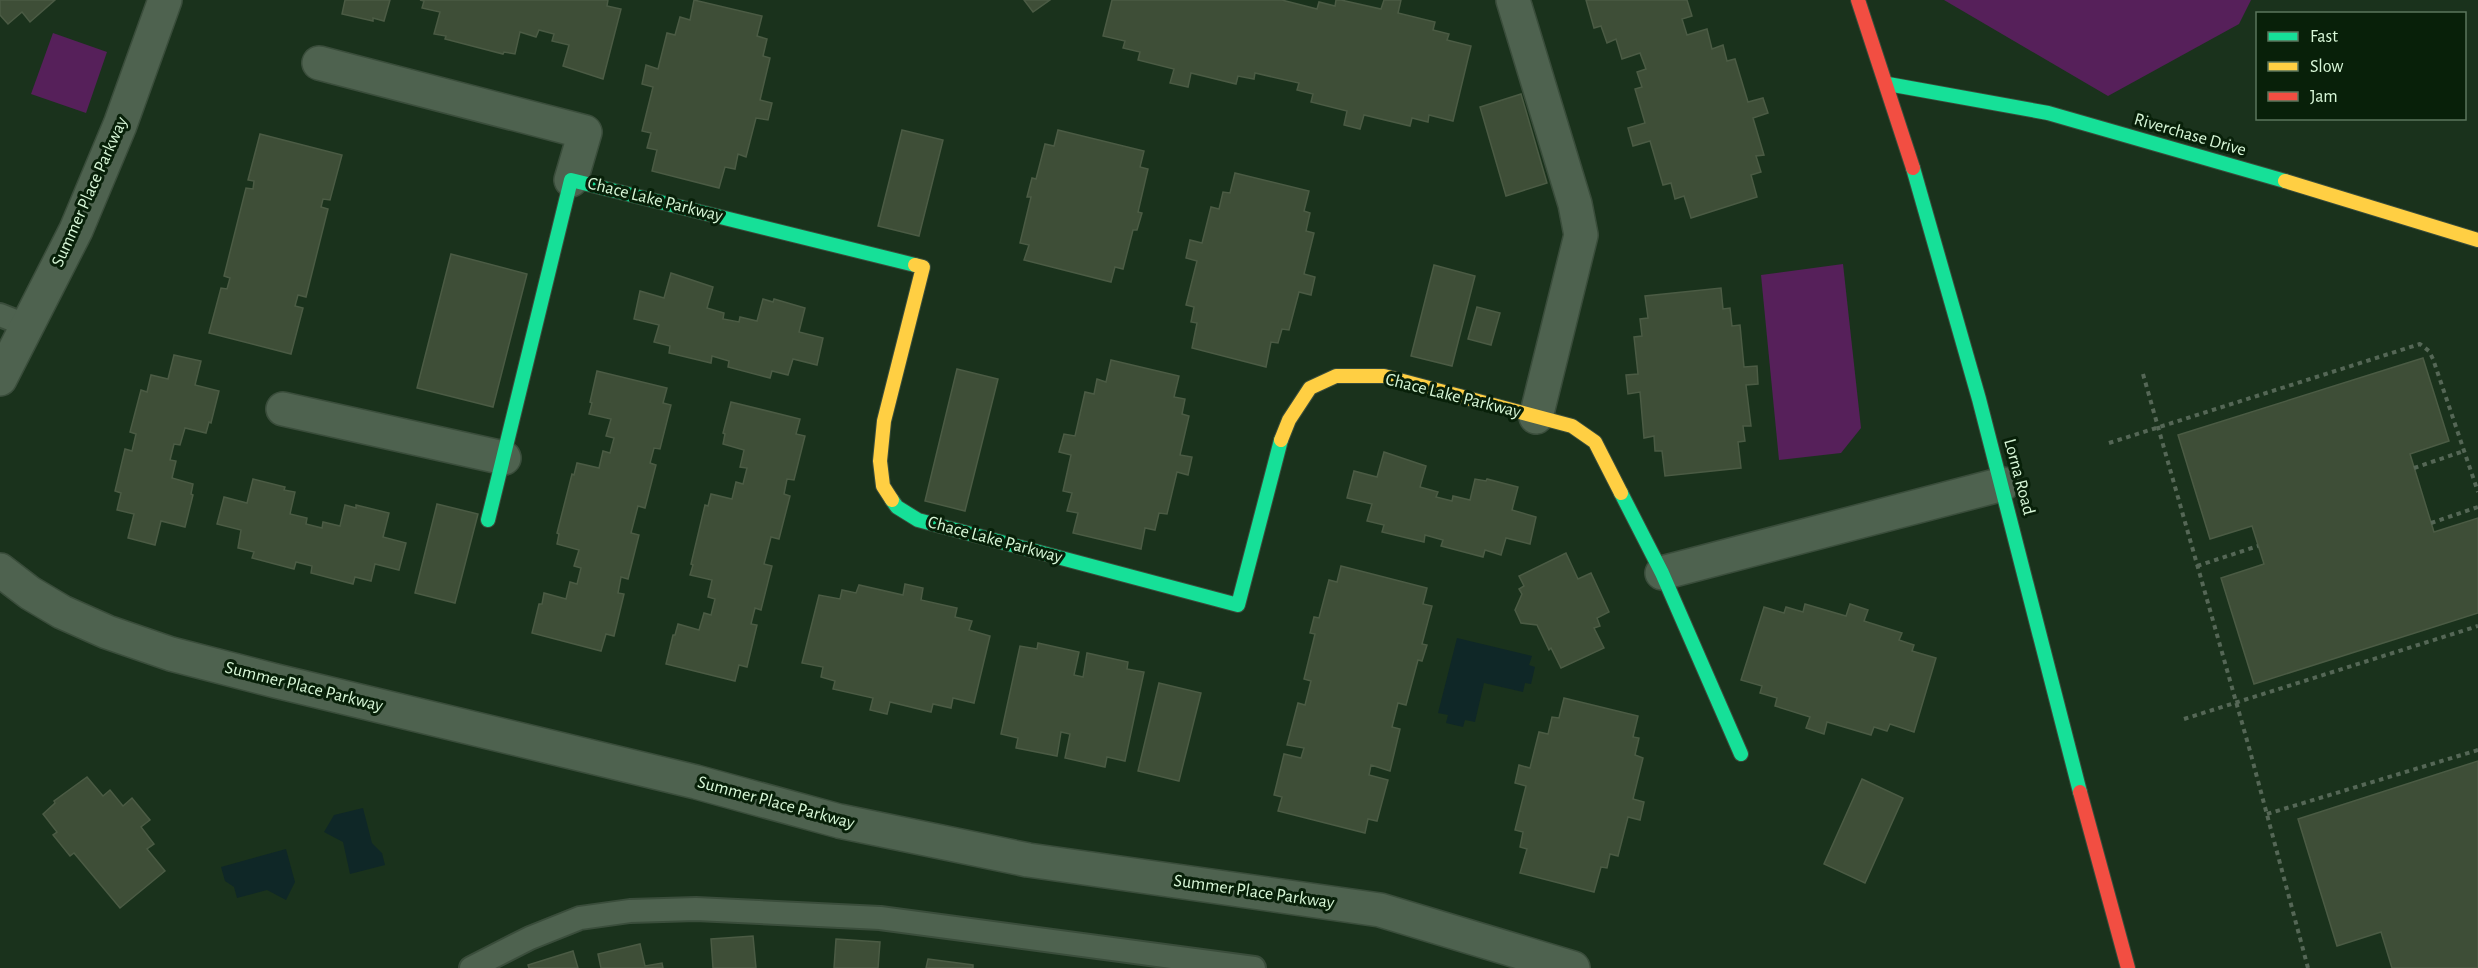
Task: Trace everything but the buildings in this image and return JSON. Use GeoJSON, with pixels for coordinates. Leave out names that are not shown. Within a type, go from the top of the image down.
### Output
{"type":"FeatureCollection","features":[{"type":"Feature","properties":{"kind":"street","name":"Summer Place Parkway"},"geometry":{"type":"LineString","coordinates":[[0,379],[14,320],[85,208],[120,124],[165,0]]}},
{"type":"Feature","properties":{"kind":"street","name":"Chace Lake Parkway"},"geometry":{"type":"LineString","coordinates":[[1513,0],[1575,204],[1581,235],[1536,417]]}},
{"type":"Feature","properties":{"kind":"street","name":"Lorna Road"},"geometry":{"type":"LineString","coordinates":[[1858,0],[1888,84],[2003,484],[2041,642],[2125,964]]}},
{"type":"Feature","properties":{"kind":"street","name":"Chace Lake Parkway"},"geometry":{"type":"LineString","coordinates":[[319,63],[585,132],[571,180],[488,520]]}},
{"type":"Feature","properties":{"kind":"street","name":"Riverchase Drive"},"geometry":{"type":"LineString","coordinates":[[1888,84],[2048,113],[2229,164],[2478,240]]}},
{"type":"Feature","properties":{"kind":"street","name":"Chace Lake Parkway"},"geometry":{"type":"LineString","coordinates":[[571,180],[923,267],[884,421],[880,461],[883,486],[897,507],[918,520],[1238,605],[1276,453],[1289,420],[1310,388],[1335,376],[1384,376],[1572,426],[1595,442],[1662,573],[1741,754]]}},
{"type":"Feature","properties":{"kind":"street"},"geometry":{"type":"LineString","coordinates":[[283,409],[504,458]]}},
{"type":"Feature","properties":{"kind":"street"},"geometry":{"type":"LineString","coordinates":[[1662,573],[2003,484]]}},
{"type":"Feature","properties":{"kind":"street","name":"Summer Place Parkway"},"geometry":{"type":"LineString","coordinates":[[0,570],[30,593],[62,612],[108,632],[171,654],[276,681],[696,782],[839,821],[1028,860],[1380,910],[1573,968]]}},
{"type":"Feature","properties":{"kind":"lane"},"geometry":{"type":"LineString","coordinates":[[471,968],[530,938],[580,918],[630,911],[696,909],[880,918],[1254,968]]}},
{"type":"Feature","properties":{"kind":"path"},"geometry":{"type":"LineString","coordinates":[[2109,443],[2420,344],[2429,351],[2433,359],[2478,492]]}},
{"type":"Feature","properties":{"kind":"path"},"geometry":{"type":"LineString","coordinates":[[2143,374],[2267,814],[2307,968]]}},
{"type":"Feature","properties":{"kind":"path"},"geometry":{"type":"LineString","coordinates":[[2414,468],[2464,451]]}},
{"type":"Feature","properties":{"kind":"path"},"geometry":{"type":"LineString","coordinates":[[2431,523],[2478,507]]}},
{"type":"Feature","properties":{"kind":"path"},"geometry":{"type":"LineString","coordinates":[[2197,566],[2258,546]]}},
{"type":"Feature","properties":{"kind":"path"},"geometry":{"type":"LineString","coordinates":[[2184,719],[2478,626]]}},
{"type":"Feature","properties":{"kind":"path"},"geometry":{"type":"LineString","coordinates":[[2267,814],[2478,750]]}},
{"type":"Feature","properties":{"kind":"shaded area"},"geometry":{"type":"Polygon","coordinates":[[[1944,0],[2251,0],[2239,24],[2108,96],[1944,0]]]}},
{"type":"Feature","properties":{"kind":"shaded area"},"geometry":{"type":"Polygon","coordinates":[[[53,33],[107,52],[86,113],[31,94],[53,33]]]}},
{"type":"Feature","properties":{"kind":"shaded area"},"geometry":{"type":"Polygon","coordinates":[[[1843,264],[1861,428],[1841,453],[1779,460],[1761,275],[1843,264]]]}},
{"type":"Feature","properties":{"kind":"water"},"geometry":{"type":"Polygon","coordinates":[[[1457,638],[1532,656],[1529,665],[1535,667],[1531,684],[1525,683],[1523,692],[1484,683],[1475,722],[1465,720],[1463,727],[1446,723],[1448,715],[1438,713],[1457,638]]]}},
{"type":"Feature","properties":{"kind":"water"},"geometry":{"type":"Polygon","coordinates":[[[363,808],[372,843],[382,853],[385,865],[350,874],[343,842],[324,832],[334,815],[363,808]]]}},
{"type":"Feature","properties":{"kind":"water"},"geometry":{"type":"Polygon","coordinates":[[[286,849],[295,882],[286,900],[267,890],[237,898],[234,887],[225,881],[221,867],[286,849]]]}},
{"type":"Feature","properties":{"kind":"traffic: fast"},"geometry":{"type":"LineString","coordinates":[[1888,84],[2048,113],[2285,181]]}},
{"type":"Feature","properties":{"kind":"traffic: fast"},"geometry":{"type":"LineString","coordinates":[[1913,168],[1979,399],[2080,792]]}},
{"type":"Feature","properties":{"kind":"traffic: fast"},"geometry":{"type":"LineString","coordinates":[[488,520],[571,180],[915,265]]}},
{"type":"Feature","properties":{"kind":"traffic: fast"},"geometry":{"type":"LineString","coordinates":[[892,500],[897,507],[918,520],[1238,605],[1281,440]]}},
{"type":"Feature","properties":{"kind":"traffic: fast"},"geometry":{"type":"LineString","coordinates":[[1621,493],[1662,573],[1741,754]]}},
{"type":"Feature","properties":{"kind":"traffic: slow"},"geometry":{"type":"LineString","coordinates":[[2285,181],[2478,240]]}},
{"type":"Feature","properties":{"kind":"traffic: slow"},"geometry":{"type":"LineString","coordinates":[[892,500],[883,486],[880,461],[884,421],[923,267],[915,265]]}},
{"type":"Feature","properties":{"kind":"traffic: slow"},"geometry":{"type":"LineString","coordinates":[[1281,440],[1289,420],[1310,388],[1336,376],[1384,376],[1572,426],[1595,442],[1621,493]]}},
{"type":"Feature","properties":{"kind":"traffic: jam"},"geometry":{"type":"LineString","coordinates":[[1858,0],[1913,168]]}},
{"type":"Feature","properties":{"kind":"traffic: jam"},"geometry":{"type":"LineString","coordinates":[[2080,792],[2128,968]]}}]}
